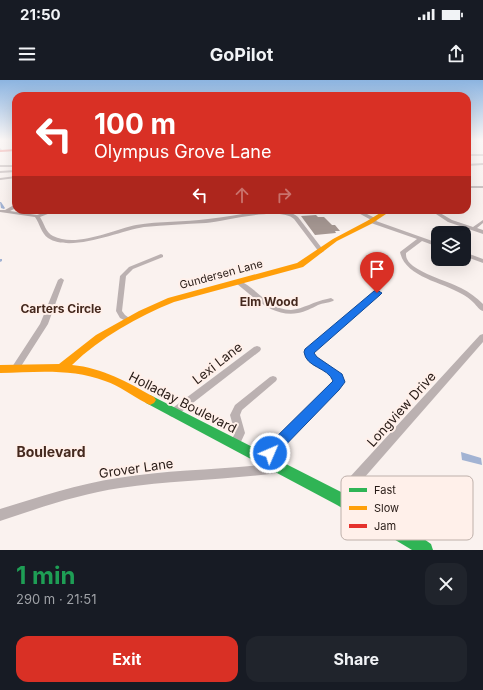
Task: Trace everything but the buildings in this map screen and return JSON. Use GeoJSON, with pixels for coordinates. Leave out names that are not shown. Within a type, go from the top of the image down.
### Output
{"type":"FeatureCollection","features":[{"type":"Feature","properties":{"kind":"street"},"geometry":{"type":"LineString","coordinates":[[471,165],[483,164]]}},
{"type":"Feature","properties":{"kind":"street"},"geometry":{"type":"LineString","coordinates":[[0,166],[12,166]]}},
{"type":"Feature","properties":{"kind":"street"},"geometry":{"type":"LineString","coordinates":[[0,172],[12,171]]}},
{"type":"Feature","properties":{"kind":"street"},"geometry":{"type":"LineString","coordinates":[[0,179],[12,178]]}},
{"type":"Feature","properties":{"kind":"street"},"geometry":{"type":"LineString","coordinates":[[471,187],[483,187]]}},
{"type":"Feature","properties":{"kind":"street"},"geometry":{"type":"LineString","coordinates":[[8,211],[12,208]]}},
{"type":"Feature","properties":{"kind":"street"},"geometry":{"type":"LineString","coordinates":[[0,211],[12,212]]}},
{"type":"Feature","properties":{"kind":"street"},"geometry":{"type":"LineString","coordinates":[[25,214],[36,216],[43,214]]}},
{"type":"Feature","properties":{"kind":"street"},"geometry":{"type":"LineString","coordinates":[[36,216],[47,236],[69,241],[87,239],[154,224],[207,221],[256,214]]}},
{"type":"Feature","properties":{"kind":"street"},"geometry":{"type":"LineString","coordinates":[[287,214],[294,216],[315,246],[321,251]]}},
{"type":"Feature","properties":{"kind":"street"},"geometry":{"type":"LineString","coordinates":[[362,214],[374,221],[431,243]]}},
{"type":"Feature","properties":{"kind":"street","name":"Gundersen Lane"},"geometry":{"type":"LineString","coordinates":[[63,367],[79,351],[128,320],[155,306],[171,300],[300,265],[334,241],[374,221],[384,214]]}},
{"type":"Feature","properties":{"kind":"street"},"geometry":{"type":"LineString","coordinates":[[439,214],[450,221],[483,232]]}},
{"type":"Feature","properties":{"kind":"street"},"geometry":{"type":"LineString","coordinates":[[473,229],[483,221]]}},
{"type":"Feature","properties":{"kind":"street"},"geometry":{"type":"LineString","coordinates":[[421,239],[403,252],[404,260],[407,264],[421,273],[464,292],[474,299],[483,309]]}},
{"type":"Feature","properties":{"kind":"street"},"geometry":{"type":"LineString","coordinates":[[128,320],[122,316],[119,311],[124,274],[131,268],[161,256]]}},
{"type":"Feature","properties":{"kind":"street"},"geometry":{"type":"LineString","coordinates":[[471,257],[483,261]]}},
{"type":"Feature","properties":{"kind":"street"},"geometry":{"type":"LineString","coordinates":[[15,369],[44,324],[61,280]]}},
{"type":"Feature","properties":{"kind":"street"},"geometry":{"type":"LineString","coordinates":[[238,282],[275,308],[282,311],[297,311],[320,302],[331,300]]}},
{"type":"Feature","properties":{"kind":"street"},"geometry":{"type":"LineString","coordinates":[[263,459],[336,387],[339,382],[338,377],[313,360],[309,352],[377,293]]}},
{"type":"Feature","properties":{"kind":"street","name":"Longview Drive"},"geometry":{"type":"LineString","coordinates":[[358,476],[483,337]]}},
{"type":"Feature","properties":{"kind":"street","name":"Lexi Lane"},"geometry":{"type":"LineString","coordinates":[[173,413],[256,349]]}},
{"type":"Feature","properties":{"kind":"street","name":"Holladay Boulevard"},"geometry":{"type":"LineString","coordinates":[[0,369],[63,367],[81,369],[105,376],[173,413],[234,443],[341,499]]}},
{"type":"Feature","properties":{"kind":"street"},"geometry":{"type":"LineString","coordinates":[[234,443],[240,433],[235,415],[238,408],[274,379]]}},
{"type":"Feature","properties":{"kind":"street","name":"Grover Lane"},"geometry":{"type":"LineString","coordinates":[[0,515],[73,493],[118,483],[158,477],[246,473],[280,468]]}},
{"type":"Feature","properties":{"kind":"street","name":"Holladay Boulevard"},"geometry":{"type":"LineString","coordinates":[[411,540],[425,550]]}},
{"type":"Feature","properties":{"kind":"water"},"geometry":{"type":"Polygon","coordinates":[[[461,452],[481,458],[482,465],[462,460],[461,452]]]}},
{"type":"Feature","properties":{"kind":"waterway"},"geometry":{"type":"LineString","coordinates":[[0,203],[3,208]]}},
{"type":"Feature","properties":{"kind":"traffic: fast"},"geometry":{"type":"LineString","coordinates":[[150,400],[341,499]]}},
{"type":"Feature","properties":{"kind":"traffic: fast"},"geometry":{"type":"LineString","coordinates":[[411,540],[425,550]]}},
{"type":"Feature","properties":{"kind":"traffic: slow"},"geometry":{"type":"LineString","coordinates":[[63,367],[74,356],[113,328],[156,306],[171,300],[300,265],[335,240],[383,214]]}},
{"type":"Feature","properties":{"kind":"traffic: slow"},"geometry":{"type":"LineString","coordinates":[[0,369],[65,368],[91,372],[116,381],[150,400]]}},
{"type":"Feature","properties":{"kind":"district","name":"Elm Wood"},"geometry":{"type":"Point","coordinates":[269,301]}},
{"type":"Feature","properties":{"kind":"district","name":"Carters Circle"},"geometry":{"type":"Point","coordinates":[61,308]}},
{"type":"Feature","properties":{"kind":"district","name":"Boulevard"},"geometry":{"type":"Point","coordinates":[51,451]}},
{"type":"Feature","properties":{"kind":"route"},"geometry":{"type":"LineString","coordinates":[[270,453],[336,387],[339,382],[338,377],[313,360],[309,352],[377,293]]}}]}
